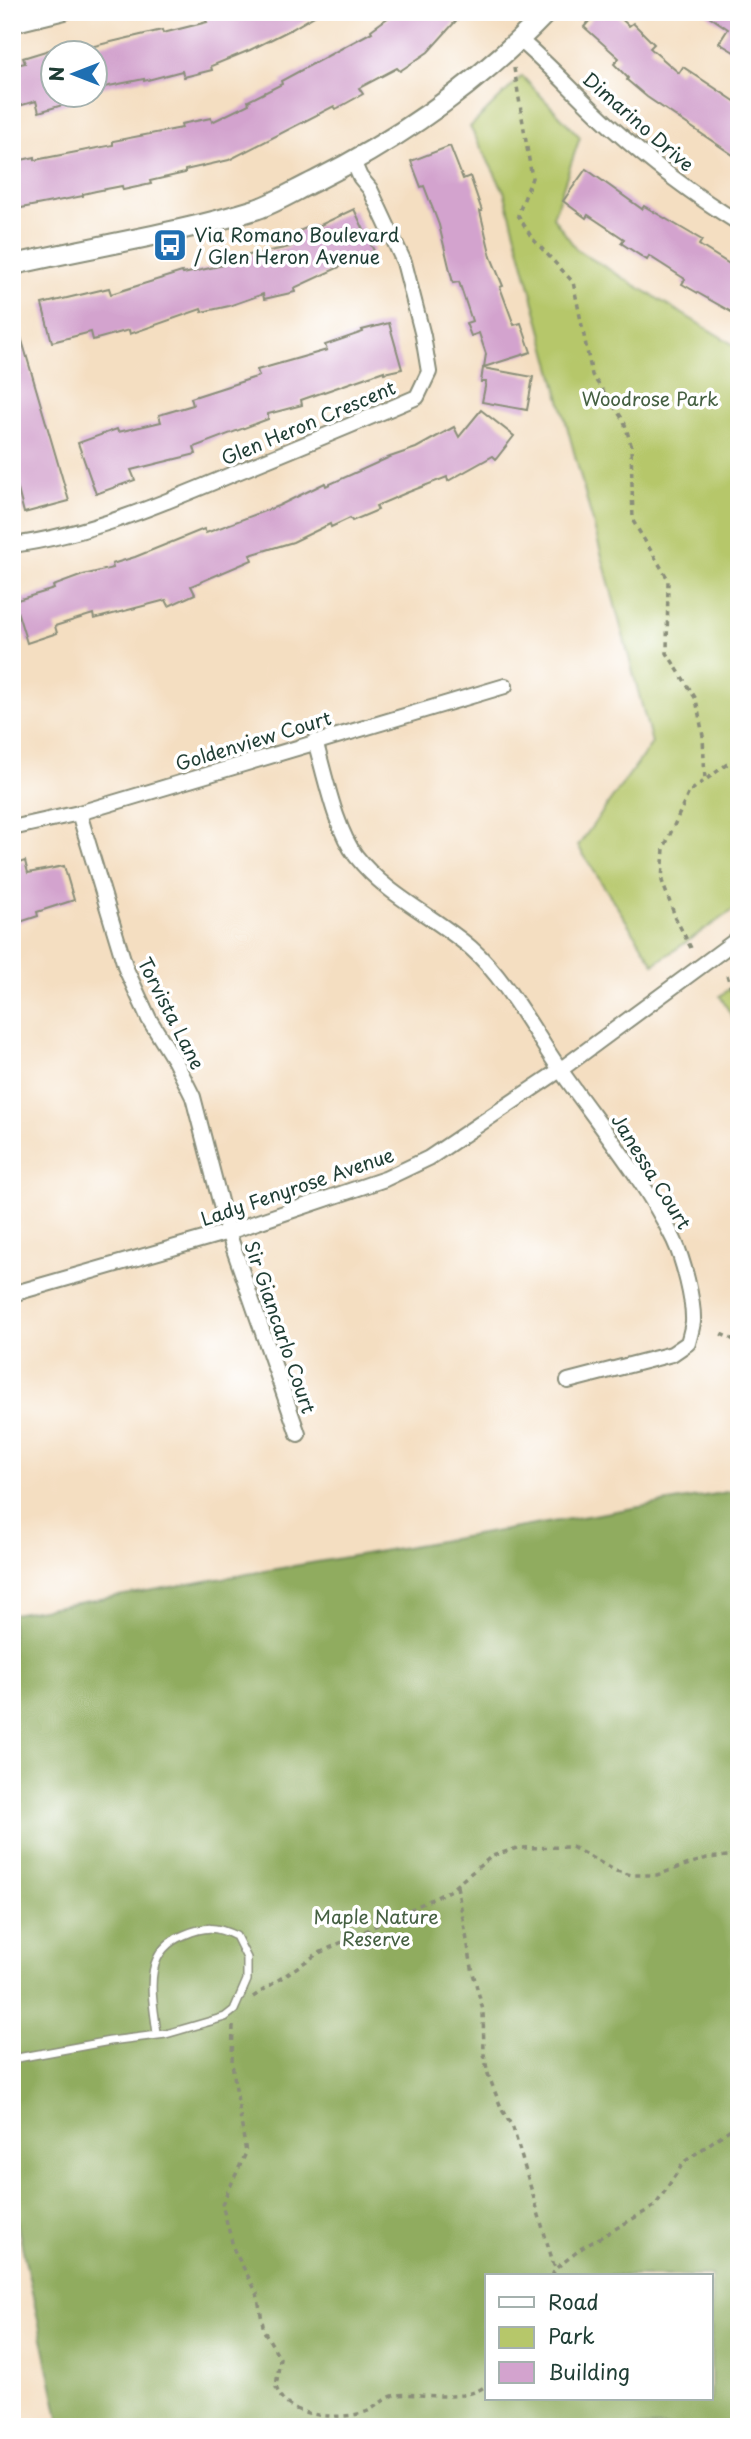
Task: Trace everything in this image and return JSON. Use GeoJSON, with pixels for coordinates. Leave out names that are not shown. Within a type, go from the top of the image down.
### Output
{"type":"FeatureCollection","features":[{"type":"Feature","properties":{"kind":"street"},"geometry":{"type":"LineString","coordinates":[[12,24],[65,12]]}},
{"type":"Feature","properties":{"kind":"street"},"geometry":{"type":"LineString","coordinates":[[12,265],[190,227],[260,208],[353,161],[454,97],[520,40],[547,12]]}},
{"type":"Feature","properties":{"kind":"street","name":"Dimarino Drive"},"geometry":{"type":"LineString","coordinates":[[520,40],[656,166],[697,197],[739,223]]}},
{"type":"Feature","properties":{"kind":"street","name":"Glen Heron Crescent"},"geometry":{"type":"LineString","coordinates":[[12,545],[43,541],[178,497],[417,397],[429,372],[423,336],[404,262],[370,189],[360,177],[353,161]]}},
{"type":"Feature","properties":{"kind":"street","name":"Goldenview Court"},"geometry":{"type":"LineString","coordinates":[[12,828],[79,813],[505,686]]}},
{"type":"Feature","properties":{"kind":"street","name":"Janessa Court"},"geometry":{"type":"LineString","coordinates":[[315,741],[336,813],[353,853],[371,874],[400,899],[435,920],[473,950],[505,988],[620,1153],[675,1242],[690,1297],[693,1321],[688,1343],[672,1354],[568,1381]]}},
{"type":"Feature","properties":{"kind":"street","name":"Torvista Lane"},"geometry":{"type":"LineString","coordinates":[[79,813],[126,969],[149,1019],[176,1061],[193,1097],[228,1232]]}},
{"type":"Feature","properties":{"kind":"street","name":"Lady Fenyrose Avenue"},"geometry":{"type":"LineString","coordinates":[[12,1294],[228,1232],[385,1180],[429,1158],[560,1070],[739,938]]}},
{"type":"Feature","properties":{"kind":"street","name":"Sir Giancarlo Court"},"geometry":{"type":"LineString","coordinates":[[228,1232],[298,1434]]}},
{"type":"Feature","properties":{"kind":"lane"},"geometry":{"type":"LineString","coordinates":[[12,2059],[166,2034],[225,2017],[234,2010],[247,1980],[247,1958],[236,1936],[217,1927],[198,1929],[174,1939],[159,1953],[151,1978],[157,2034]]}},
{"type":"Feature","properties":{"kind":"path"},"geometry":{"type":"LineString","coordinates":[[514,66],[531,178],[518,215],[532,238],[573,282],[592,375],[625,421],[631,445],[633,521],[668,579],[667,653],[696,699],[703,736],[705,781]]}},
{"type":"Feature","properties":{"kind":"path"},"geometry":{"type":"LineString","coordinates":[[691,948],[676,919],[662,881],[664,848],[689,792],[730,762],[739,761]]}},
{"type":"Feature","properties":{"kind":"path"},"geometry":{"type":"LineString","coordinates":[[727,975],[739,1013]]}},
{"type":"Feature","properties":{"kind":"path"},"geometry":{"type":"LineString","coordinates":[[721,1334],[739,1342]]}},
{"type":"Feature","properties":{"kind":"path"},"geometry":{"type":"LineString","coordinates":[[485,2386],[457,2395],[416,2393],[390,2396],[369,2410],[355,2415],[309,2415],[285,2402],[276,2387],[280,2358],[264,2331],[257,2293],[234,2250],[222,2204],[246,2153],[232,2063],[234,2010],[317,1954],[457,1885],[492,1856],[517,1848],[572,1847],[616,1871],[632,1875],[657,1875],[707,1858],[739,1855]]}},
{"type":"Feature","properties":{"kind":"path"},"geometry":{"type":"LineString","coordinates":[[457,1885],[473,1973],[483,2010],[484,2054],[488,2074],[502,2110],[513,2127],[555,2269]]}},
{"type":"Feature","properties":{"kind":"path"},"geometry":{"type":"LineString","coordinates":[[553,2274],[555,2269],[582,2248],[655,2206],[684,2162],[739,2123]]}},
{"type":"Feature","properties":{"kind":"green space","name":"Woodrose Park"},"geometry":{"type":"Polygon","coordinates":[[[522,76],[580,137],[553,217],[577,250],[739,348],[739,906],[654,964],[578,846],[652,743],[504,191],[470,127],[522,76]]]}},
{"type":"Feature","properties":{"kind":"green space"},"geometry":{"type":"Polygon","coordinates":[[[739,981],[739,1028],[720,996],[739,981]]]}},
{"type":"Feature","properties":{"kind":"green space","name":"Maple Nature Reserve"},"geometry":{"type":"Polygon","coordinates":[[[739,1490],[739,2427],[61,2427],[12,2199],[12,1614],[739,1490]]]}},
{"type":"Feature","properties":{"kind":"building"},"geometry":{"type":"Polygon","coordinates":[[[215,12],[321,12],[250,50],[211,66],[212,70],[184,77],[182,71],[144,81],[108,86],[108,43],[207,22],[204,17],[215,12]]]}},
{"type":"Feature","properties":{"kind":"building"},"geometry":{"type":"Polygon","coordinates":[[[396,12],[464,12],[428,52],[400,71],[397,68],[359,88],[363,94],[336,109],[334,106],[229,160],[185,170],[185,173],[150,181],[151,184],[123,190],[122,186],[16,209],[12,188],[12,162],[113,145],[113,141],[182,128],[181,124],[211,118],[212,122],[249,104],[248,101],[282,84],[281,81],[372,32],[371,30],[396,12]]]}},
{"type":"Feature","properties":{"kind":"building"},"geometry":{"type":"Polygon","coordinates":[[[597,12],[614,12],[629,26],[633,23],[654,44],[650,48],[679,73],[683,67],[739,104],[739,159],[647,97],[627,80],[614,64],[619,58],[584,27],[597,12]]]}},
{"type":"Feature","properties":{"kind":"building"},"geometry":{"type":"Polygon","coordinates":[[[703,12],[739,12],[739,55],[719,43],[728,29],[703,12]]]}},
{"type":"Feature","properties":{"kind":"building"},"geometry":{"type":"Polygon","coordinates":[[[38,53],[38,108],[52,108],[39,112],[36,101],[12,108],[12,66],[25,63],[23,58],[38,53]]]}},
{"type":"Feature","properties":{"kind":"building"},"geometry":{"type":"Polygon","coordinates":[[[450,146],[463,179],[470,176],[482,211],[491,257],[503,286],[500,287],[514,325],[521,323],[531,352],[484,367],[486,354],[479,333],[471,336],[466,323],[472,321],[459,282],[453,283],[439,225],[411,161],[450,146]]]}},
{"type":"Feature","properties":{"kind":"building"},"geometry":{"type":"Polygon","coordinates":[[[586,169],[642,209],[644,206],[702,240],[699,245],[739,270],[739,306],[735,314],[682,284],[685,279],[649,256],[647,260],[621,243],[624,239],[588,215],[586,218],[563,201],[586,169]]]}},
{"type":"Feature","properties":{"kind":"building"},"geometry":{"type":"Polygon","coordinates":[[[354,209],[374,251],[294,288],[295,292],[264,299],[263,294],[229,306],[202,312],[201,309],[130,334],[129,330],[93,340],[91,332],[52,342],[42,304],[109,288],[111,294],[182,272],[183,274],[224,265],[249,255],[290,247],[285,237],[313,225],[314,228],[354,209]]]}},
{"type":"Feature","properties":{"kind":"building"},"geometry":{"type":"Polygon","coordinates":[[[16,320],[69,501],[24,513],[12,466],[12,321],[16,320]]]}},
{"type":"Feature","properties":{"kind":"building"},"geometry":{"type":"Polygon","coordinates":[[[389,323],[402,369],[384,371],[301,400],[302,405],[268,414],[268,419],[194,447],[196,454],[131,470],[135,480],[96,494],[78,443],[117,429],[118,432],[161,422],[159,415],[193,405],[191,398],[259,376],[257,370],[327,350],[325,345],[363,332],[362,330],[389,323]]]}},
{"type":"Feature","properties":{"kind":"building"},"geometry":{"type":"Polygon","coordinates":[[[483,368],[533,377],[527,410],[482,402],[486,382],[481,382],[483,368]]]}},
{"type":"Feature","properties":{"kind":"building"},"geometry":{"type":"Polygon","coordinates":[[[481,410],[514,436],[496,459],[493,456],[448,481],[447,477],[406,493],[376,506],[378,510],[352,521],[350,518],[331,527],[330,524],[293,542],[250,555],[252,560],[191,586],[195,594],[169,606],[166,600],[94,619],[93,614],[55,626],[57,633],[27,643],[14,601],[54,589],[53,586],[83,575],[113,568],[112,564],[204,529],[206,533],[278,506],[325,483],[326,486],[416,448],[454,427],[459,437],[481,410]]]}},
{"type":"Feature","properties":{"kind":"building"},"geometry":{"type":"Polygon","coordinates":[[[25,861],[28,873],[64,866],[74,900],[37,912],[38,916],[17,923],[12,902],[12,865],[25,861]]]}},
{"type":"Feature","properties":{"kind":"place","name":"Via Romano Boulevard / Glen Heron Avenue"},"geometry":{"type":"Point","coordinates":[170,245]}}]}
